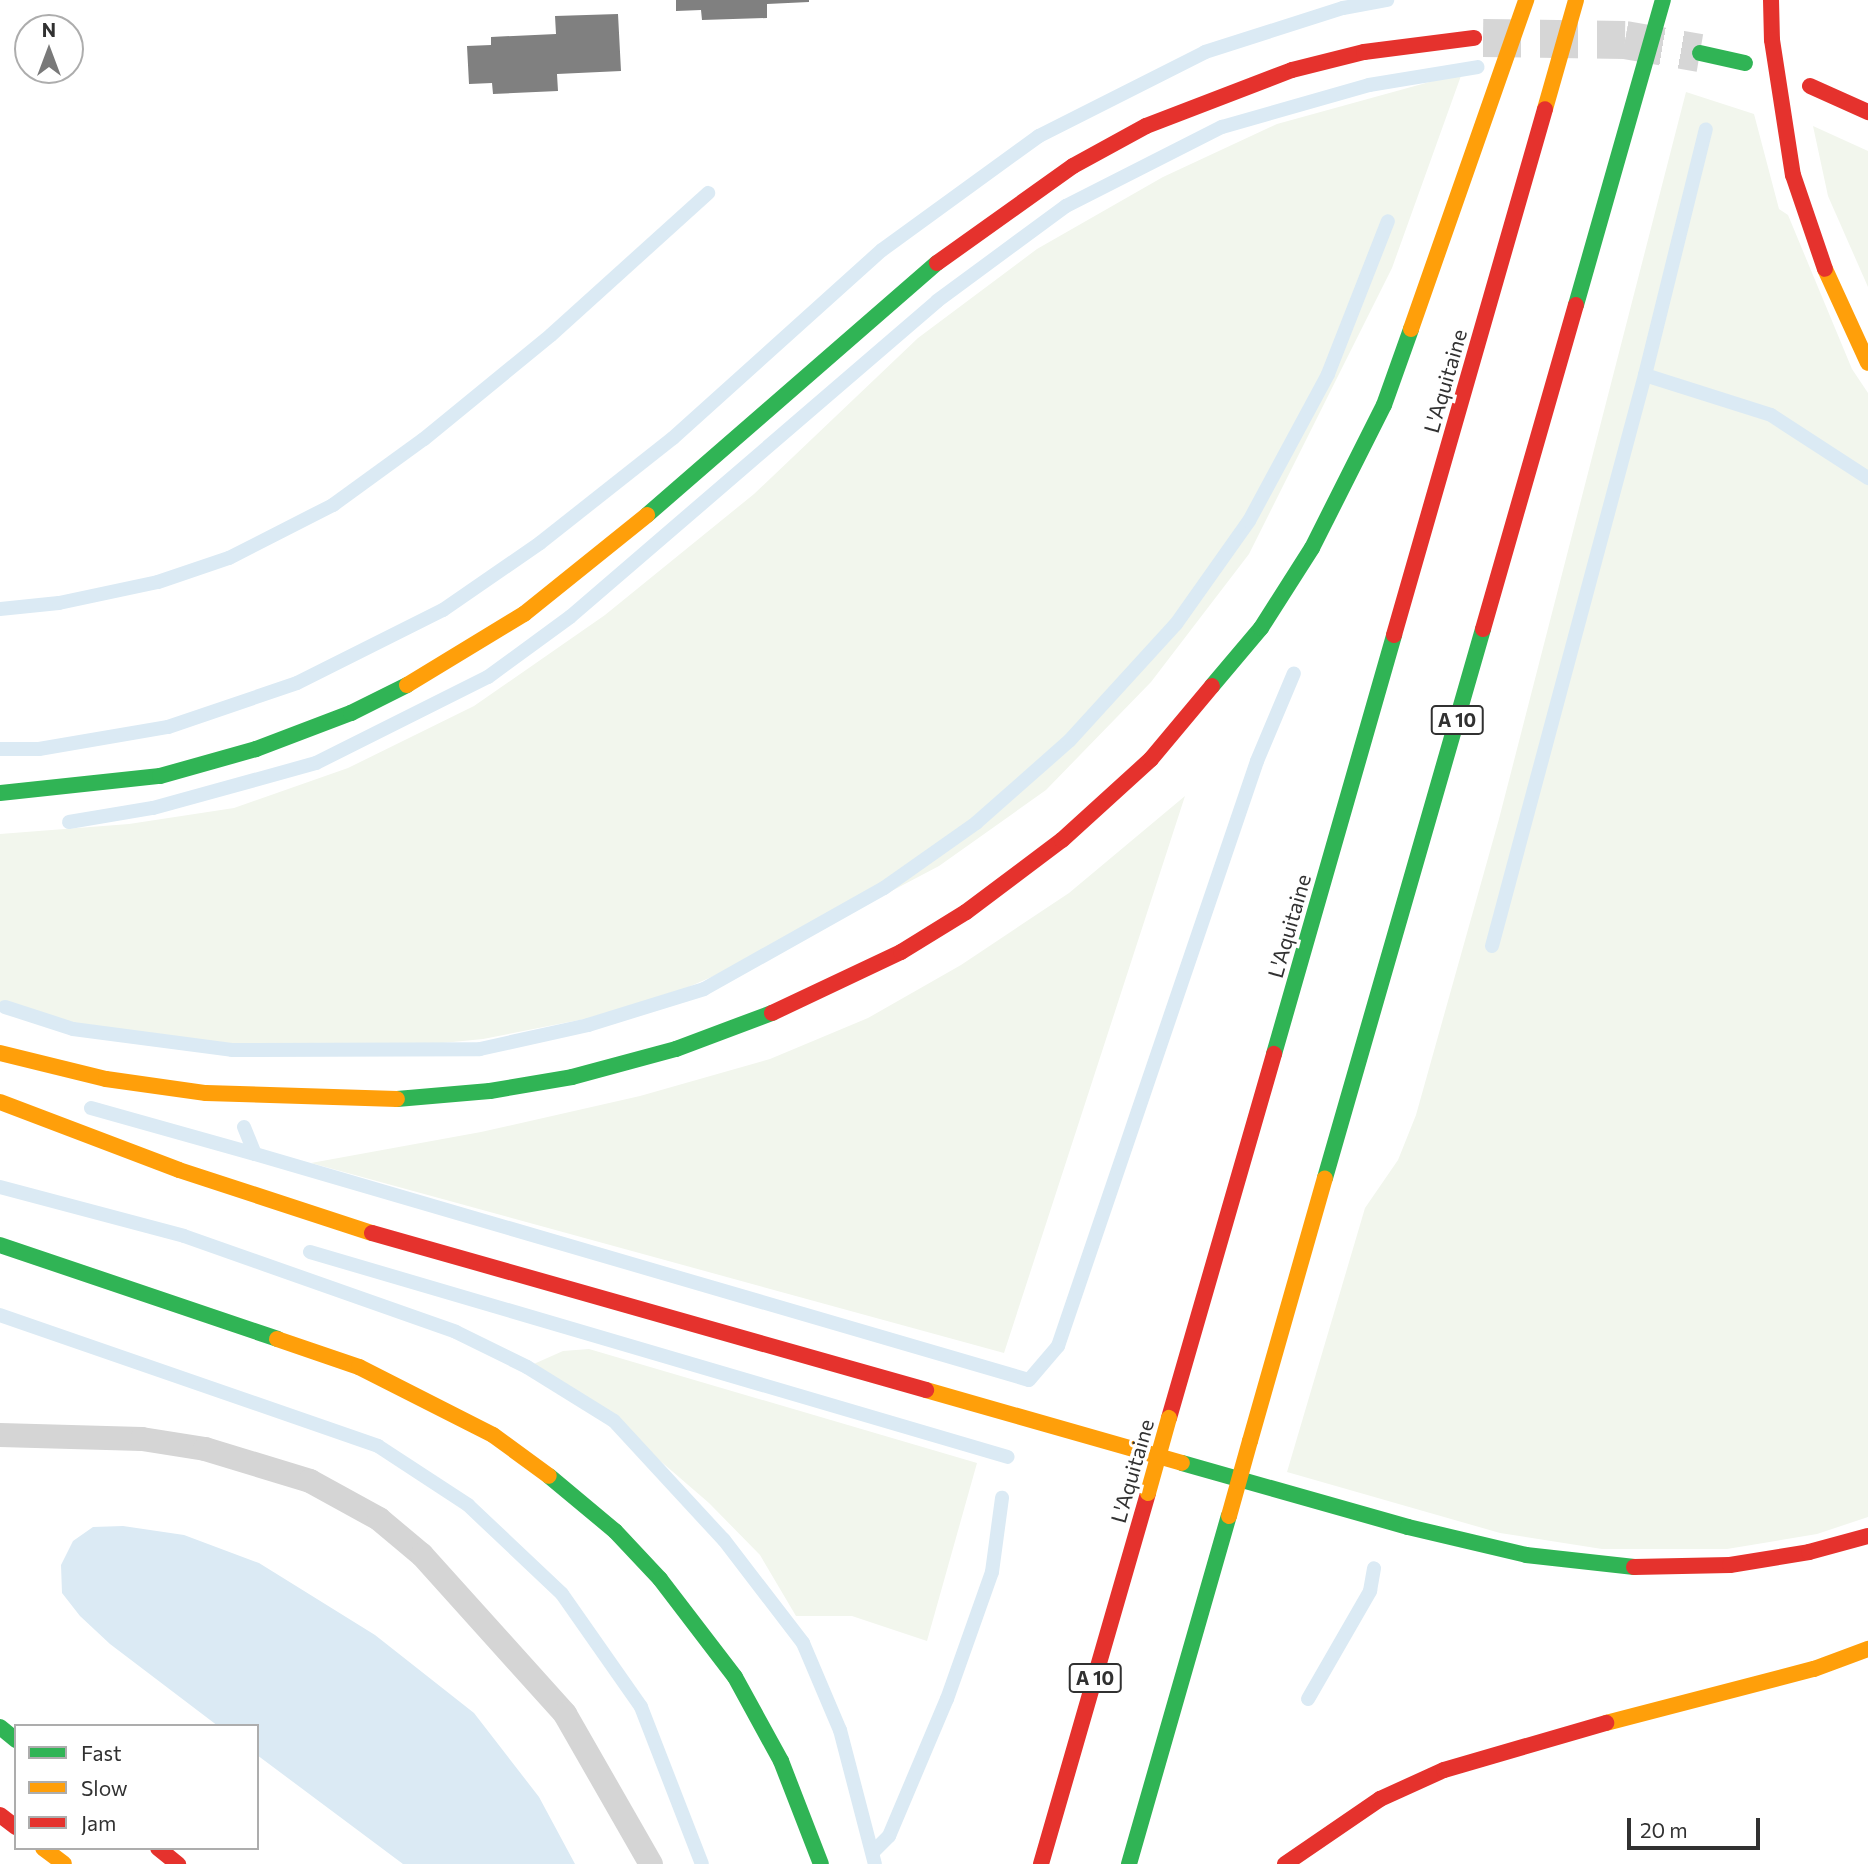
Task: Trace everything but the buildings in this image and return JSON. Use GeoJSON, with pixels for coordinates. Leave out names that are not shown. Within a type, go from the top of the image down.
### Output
{"type":"FeatureCollection","features":[{"type":"Feature","properties":{"kind":"highway"},"geometry":{"type":"LineString","coordinates":[[0,1053],[106,1079],[205,1093],[400,1099],[489,1091],[572,1077],[676,1049],[766,1016],[901,952],[967,912],[1062,841],[1151,759],[1261,628],[1312,548],[1390,392],[1526,0]]}},
{"type":"Feature","properties":{"kind":"highway","name":"L'Aquitaine"},"geometry":{"type":"LineString","coordinates":[[1041,1864],[1576,0]]}},
{"type":"Feature","properties":{"kind":"highway","name":"A 10"},"geometry":{"type":"LineString","coordinates":[[1129,1864],[1663,0]]}},
{"type":"Feature","properties":{"kind":"highway"},"geometry":{"type":"LineString","coordinates":[[1771,0],[1772,40],[1793,175],[1832,291],[1868,363]]}},
{"type":"Feature","properties":{"kind":"highway"},"geometry":{"type":"LineString","coordinates":[[0,793],[160,776],[256,749],[351,713],[442,667],[524,614],[615,543],[929,269],[1073,166],[1146,126],[1292,70],[1364,52],[1474,38]]}},
{"type":"Feature","properties":{"kind":"highway"},"geometry":{"type":"LineString","coordinates":[[1700,53],[1745,63]]}},
{"type":"Feature","properties":{"kind":"highway"},"geometry":{"type":"LineString","coordinates":[[1810,86],[1868,112]]}},
{"type":"Feature","properties":{"kind":"highway"},"geometry":{"type":"LineString","coordinates":[[0,1102],[179,1170],[370,1232],[1408,1527],[1526,1555],[1624,1567],[1730,1565],[1809,1552],[1868,1536]]}},
{"type":"Feature","properties":{"kind":"highway"},"geometry":{"type":"LineString","coordinates":[[0,1245],[359,1367],[493,1435],[552,1478],[615,1531],[660,1579],[736,1677],[781,1761],[821,1864]]}},
{"type":"Feature","properties":{"kind":"highway"},"geometry":{"type":"LineString","coordinates":[[1284,1864],[1380,1799],[1444,1770],[1495,1752],[1814,1669],[1868,1649]]}},
{"type":"Feature","properties":{"kind":"highway"},"geometry":{"type":"LineString","coordinates":[[0,1727],[14,1738]]}},
{"type":"Feature","properties":{"kind":"highway"},"geometry":{"type":"LineString","coordinates":[[46,1850],[64,1864]]}},
{"type":"Feature","properties":{"kind":"highway"},"geometry":{"type":"LineString","coordinates":[[160,1850],[178,1864]]}},
{"type":"Feature","properties":{"kind":"lane"},"geometry":{"type":"LineString","coordinates":[[0,1435],[142,1439],[205,1449],[310,1481],[379,1519],[422,1555],[565,1714],[651,1864]]}},
{"type":"Feature","properties":{"kind":"shaded area"},"geometry":{"type":"Polygon","coordinates":[[[1462,73],[1392,268],[1249,554],[1151,682],[1046,790],[939,866],[806,936],[640,1008],[483,1039],[351,1052],[232,1050],[73,1029],[0,1005],[0,834],[129,824],[234,808],[348,768],[474,706],[605,615],[754,494],[918,338],[1037,249],[1163,177],[1277,124],[1462,73]]]}},
{"type":"Feature","properties":{"kind":"shaded area"},"geometry":{"type":"Polygon","coordinates":[[[1686,92],[1754,114],[1779,209],[1788,215],[1852,369],[1868,393],[1868,1517],[1817,1534],[1727,1549],[1602,1549],[1500,1533],[1287,1472],[1365,1208],[1398,1160],[1416,1115],[1499,819],[1686,92]]]}},
{"type":"Feature","properties":{"kind":"shaded area"},"geometry":{"type":"Polygon","coordinates":[[[1813,126],[1868,151],[1868,287],[1828,196],[1813,126]]]}},
{"type":"Feature","properties":{"kind":"shaded area"},"geometry":{"type":"Polygon","coordinates":[[[1185,796],[1004,1353],[311,1163],[481,1132],[640,1096],[770,1059],[868,1018],[961,965],[1069,893],[1185,796]]]}},
{"type":"Feature","properties":{"kind":"shaded area"},"geometry":{"type":"Polygon","coordinates":[[[589,1349],[977,1463],[927,1641],[852,1616],[796,1616],[760,1555],[709,1503],[614,1421],[527,1367],[563,1351],[589,1349]]]}},
{"type":"Feature","properties":{"kind":"shaded area"},"geometry":{"type":"Polygon","coordinates":[[[123,1526],[184,1535],[259,1563],[375,1635],[474,1713],[539,1797],[575,1864],[403,1864],[259,1756],[259,1724],[215,1724],[110,1644],[80,1616],[62,1593],[61,1565],[73,1541],[93,1527],[123,1526]]]}},
{"type":"Feature","properties":{"kind":"waterway"},"geometry":{"type":"LineString","coordinates":[[0,749],[39,749],[168,727],[297,683],[443,610],[540,543],[673,438],[882,250],[1039,136],[1205,52],[1343,8],[1387,0]]}},
{"type":"Feature","properties":{"kind":"waterway"},"geometry":{"type":"LineString","coordinates":[[69,822],[153,808],[316,763],[488,677],[570,617],[937,301],[1066,206],[1222,127],[1369,85],[1478,67]]}},
{"type":"Feature","properties":{"kind":"waterway"},"geometry":{"type":"LineString","coordinates":[[1645,375],[1706,129]]}},
{"type":"Feature","properties":{"kind":"waterway"},"geometry":{"type":"LineString","coordinates":[[0,609],[59,603],[158,582],[229,558],[333,505],[424,439],[551,335],[708,193]]}},
{"type":"Feature","properties":{"kind":"waterway"},"geometry":{"type":"LineString","coordinates":[[5,1007],[73,1029],[232,1050],[480,1049],[588,1025],[704,989],[884,888],[976,823],[1070,740],[1176,624],[1249,521],[1328,374],[1388,221]]}},
{"type":"Feature","properties":{"kind":"waterway"},"geometry":{"type":"LineString","coordinates":[[1492,946],[1645,375],[1771,415],[1868,478]]}},
{"type":"Feature","properties":{"kind":"waterway"},"geometry":{"type":"LineString","coordinates":[[244,1127],[255,1154],[1029,1380],[1058,1346],[1257,761],[1294,673]]}},
{"type":"Feature","properties":{"kind":"waterway"},"geometry":{"type":"LineString","coordinates":[[91,1108],[255,1154]]}},
{"type":"Feature","properties":{"kind":"waterway"},"geometry":{"type":"LineString","coordinates":[[0,1187],[184,1236],[456,1332],[527,1367],[614,1421],[724,1540],[803,1643],[840,1730],[875,1864]]}},
{"type":"Feature","properties":{"kind":"waterway"},"geometry":{"type":"LineString","coordinates":[[310,1252],[1008,1457]]}},
{"type":"Feature","properties":{"kind":"waterway"},"geometry":{"type":"LineString","coordinates":[[0,1315],[378,1446],[468,1505],[562,1594],[641,1707],[702,1864]]}},
{"type":"Feature","properties":{"kind":"waterway"},"geometry":{"type":"LineString","coordinates":[[873,1852],[889,1836],[947,1699],[992,1572],[1002,1498]]}},
{"type":"Feature","properties":{"kind":"waterway"},"geometry":{"type":"LineString","coordinates":[[1308,1699],[1370,1591],[1374,1568]]}},
{"type":"Feature","properties":{"kind":"tunnel"},"geometry":{"type":"LineString","coordinates":[[1483,38],[1625,40],[1700,53]]}},
{"type":"Feature","properties":{"kind":"traffic: fast"},"geometry":{"type":"LineString","coordinates":[[1576,305],[1663,0]]}},
{"type":"Feature","properties":{"kind":"traffic: fast"},"geometry":{"type":"LineString","coordinates":[[1700,53],[1745,63]]}},
{"type":"Feature","properties":{"kind":"traffic: fast"},"geometry":{"type":"LineString","coordinates":[[647,515],[937,263]]}},
{"type":"Feature","properties":{"kind":"traffic: fast"},"geometry":{"type":"LineString","coordinates":[[1212,686],[1261,628],[1312,548],[1384,405],[1411,329]]}},
{"type":"Feature","properties":{"kind":"traffic: fast"},"geometry":{"type":"LineString","coordinates":[[1325,1178],[1483,629]]}},
{"type":"Feature","properties":{"kind":"traffic: fast"},"geometry":{"type":"LineString","coordinates":[[1274,1054],[1394,635]]}},
{"type":"Feature","properties":{"kind":"traffic: fast"},"geometry":{"type":"LineString","coordinates":[[0,793],[160,776],[256,749],[351,713],[407,685]]}},
{"type":"Feature","properties":{"kind":"traffic: fast"},"geometry":{"type":"LineString","coordinates":[[397,1099],[490,1091],[572,1077],[676,1049],[772,1013]]}},
{"type":"Feature","properties":{"kind":"traffic: fast"},"geometry":{"type":"LineString","coordinates":[[0,1245],[277,1339]]}},
{"type":"Feature","properties":{"kind":"traffic: fast"},"geometry":{"type":"LineString","coordinates":[[1182,1463],[1408,1527],[1526,1555],[1634,1567]]}},
{"type":"Feature","properties":{"kind":"traffic: fast"},"geometry":{"type":"LineString","coordinates":[[549,1476],[615,1531],[660,1579],[735,1677],[781,1761],[821,1864]]}},
{"type":"Feature","properties":{"kind":"traffic: fast"},"geometry":{"type":"LineString","coordinates":[[1129,1864],[1229,1516]]}},
{"type":"Feature","properties":{"kind":"traffic: fast"},"geometry":{"type":"LineString","coordinates":[[0,1727],[14,1738]]}},
{"type":"Feature","properties":{"kind":"traffic: slow"},"geometry":{"type":"LineString","coordinates":[[1411,329],[1526,0]]}},
{"type":"Feature","properties":{"kind":"traffic: slow"},"geometry":{"type":"LineString","coordinates":[[1545,109],[1576,0]]}},
{"type":"Feature","properties":{"kind":"traffic: slow"},"geometry":{"type":"LineString","coordinates":[[1825,269],[1868,363]]}},
{"type":"Feature","properties":{"kind":"traffic: slow"},"geometry":{"type":"LineString","coordinates":[[407,685],[524,614],[647,515]]}},
{"type":"Feature","properties":{"kind":"traffic: slow"},"geometry":{"type":"LineString","coordinates":[[0,1053],[106,1079],[206,1093],[397,1099]]}},
{"type":"Feature","properties":{"kind":"traffic: slow"},"geometry":{"type":"LineString","coordinates":[[0,1102],[179,1170],[372,1233]]}},
{"type":"Feature","properties":{"kind":"traffic: slow"},"geometry":{"type":"LineString","coordinates":[[1250,1441],[1325,1178]]}},
{"type":"Feature","properties":{"kind":"traffic: slow"},"geometry":{"type":"LineString","coordinates":[[277,1339],[359,1367],[493,1435],[549,1476]]}},
{"type":"Feature","properties":{"kind":"traffic: slow"},"geometry":{"type":"LineString","coordinates":[[926,1390],[1182,1463]]}},
{"type":"Feature","properties":{"kind":"traffic: slow"},"geometry":{"type":"LineString","coordinates":[[1148,1493],[1169,1418]]}},
{"type":"Feature","properties":{"kind":"traffic: slow"},"geometry":{"type":"LineString","coordinates":[[1229,1516],[1250,1441]]}},
{"type":"Feature","properties":{"kind":"traffic: slow"},"geometry":{"type":"LineString","coordinates":[[1606,1723],[1814,1669],[1868,1649]]}},
{"type":"Feature","properties":{"kind":"traffic: slow"},"geometry":{"type":"LineString","coordinates":[[46,1850],[64,1864]]}},
{"type":"Feature","properties":{"kind":"traffic: jam"},"geometry":{"type":"LineString","coordinates":[[1771,0],[1772,40],[1793,175],[1825,269]]}},
{"type":"Feature","properties":{"kind":"traffic: jam"},"geometry":{"type":"LineString","coordinates":[[937,263],[1073,166],[1146,126],[1292,70],[1364,52],[1474,38]]}},
{"type":"Feature","properties":{"kind":"traffic: jam"},"geometry":{"type":"LineString","coordinates":[[1810,86],[1868,112]]}},
{"type":"Feature","properties":{"kind":"traffic: jam"},"geometry":{"type":"LineString","coordinates":[[1394,635],[1545,109]]}},
{"type":"Feature","properties":{"kind":"traffic: jam"},"geometry":{"type":"LineString","coordinates":[[1483,629],[1576,305]]}},
{"type":"Feature","properties":{"kind":"traffic: jam"},"geometry":{"type":"LineString","coordinates":[[772,1013],[901,952],[966,912],[1062,840],[1151,759],[1212,686]]}},
{"type":"Feature","properties":{"kind":"traffic: jam"},"geometry":{"type":"LineString","coordinates":[[1169,1418],[1274,1054]]}},
{"type":"Feature","properties":{"kind":"traffic: jam"},"geometry":{"type":"LineString","coordinates":[[372,1233],[926,1390]]}},
{"type":"Feature","properties":{"kind":"traffic: jam"},"geometry":{"type":"LineString","coordinates":[[1041,1864],[1148,1493]]}},
{"type":"Feature","properties":{"kind":"traffic: jam"},"geometry":{"type":"LineString","coordinates":[[1634,1567],[1730,1565],[1809,1552],[1868,1536]]}},
{"type":"Feature","properties":{"kind":"traffic: jam"},"geometry":{"type":"LineString","coordinates":[[1285,1864],[1380,1799],[1444,1770],[1606,1723]]}},
{"type":"Feature","properties":{"kind":"traffic: jam"},"geometry":{"type":"LineString","coordinates":[[0,1815],[14,1826]]}},
{"type":"Feature","properties":{"kind":"traffic: jam"},"geometry":{"type":"LineString","coordinates":[[160,1850],[178,1864]]}}]}
